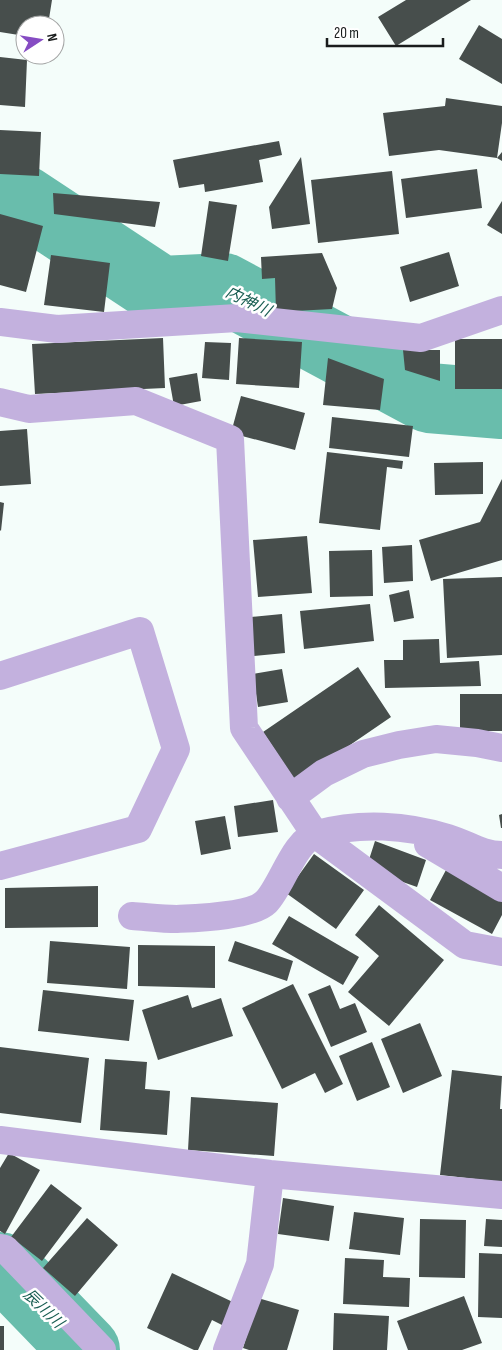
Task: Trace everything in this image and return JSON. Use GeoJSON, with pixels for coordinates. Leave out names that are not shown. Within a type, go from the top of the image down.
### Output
{"type":"FeatureCollection","features":[{"type":"Feature","properties":{"kind":"street"},"geometry":{"type":"LineString","coordinates":[[0,322],[58,329],[237,318],[420,338],[502,310]]}},
{"type":"Feature","properties":{"kind":"street"},"geometry":{"type":"LineString","coordinates":[[0,402],[30,409],[136,401],[230,439],[244,728],[315,834],[465,945],[502,952]]}},
{"type":"Feature","properties":{"kind":"street"},"geometry":{"type":"LineString","coordinates":[[0,676],[140,631],[176,749],[138,829],[0,866]]}},
{"type":"Feature","properties":{"kind":"street"},"geometry":{"type":"LineString","coordinates":[[290,798],[324,774],[363,754],[436,739],[477,743],[502,748]]}},
{"type":"Feature","properties":{"kind":"street"},"geometry":{"type":"LineString","coordinates":[[132,916],[176,919],[253,910],[266,903],[300,846],[315,834],[357,828],[409,828],[451,838],[489,855],[502,855]]}},
{"type":"Feature","properties":{"kind":"street"},"geometry":{"type":"LineString","coordinates":[[409,828],[427,844],[502,888]]}},
{"type":"Feature","properties":{"kind":"street"},"geometry":{"type":"LineString","coordinates":[[0,1140],[270,1174],[502,1195]]}},
{"type":"Feature","properties":{"kind":"street"},"geometry":{"type":"LineString","coordinates":[[227,1350],[260,1264],[270,1174]]}},
{"type":"Feature","properties":{"kind":"street"},"geometry":{"type":"LineString","coordinates":[[0,1248],[4,1249],[102,1350]]}},
{"type":"Feature","properties":{"kind":"building"},"geometry":{"type":"Polygon","coordinates":[[[0,0],[52,0],[50,15],[15,15],[15,34],[0,32],[0,0]]]}},
{"type":"Feature","properties":{"kind":"building"},"geometry":{"type":"Polygon","coordinates":[[[406,0],[471,0],[396,46],[378,17],[406,0]]]}},
{"type":"Feature","properties":{"kind":"building"},"geometry":{"type":"Polygon","coordinates":[[[479,25],[502,39],[502,84],[459,59],[479,25]]]}},
{"type":"Feature","properties":{"kind":"building"},"geometry":{"type":"Polygon","coordinates":[[[0,57],[15,59],[15,65],[27,65],[25,107],[0,105],[0,57]]]}},
{"type":"Feature","properties":{"kind":"building"},"geometry":{"type":"Polygon","coordinates":[[[446,98],[502,106],[502,123],[497,158],[439,150],[389,156],[383,113],[445,106],[446,98]]]}},
{"type":"Feature","properties":{"kind":"building"},"geometry":{"type":"Polygon","coordinates":[[[0,130],[41,132],[39,176],[0,174],[0,130]]]}},
{"type":"Feature","properties":{"kind":"building"},"geometry":{"type":"Polygon","coordinates":[[[279,141],[282,155],[259,160],[263,182],[205,192],[204,184],[179,188],[173,160],[279,141]]]}},
{"type":"Feature","properties":{"kind":"building"},"geometry":{"type":"Polygon","coordinates":[[[502,152],[502,161],[497,158],[502,152]]]}},
{"type":"Feature","properties":{"kind":"building"},"geometry":{"type":"Polygon","coordinates":[[[301,157],[310,224],[272,229],[269,207],[301,157]]]}},
{"type":"Feature","properties":{"kind":"building"},"geometry":{"type":"Polygon","coordinates":[[[477,169],[482,208],[406,218],[401,179],[477,169]]]}},
{"type":"Feature","properties":{"kind":"building"},"geometry":{"type":"Polygon","coordinates":[[[392,171],[399,234],[318,243],[311,180],[392,171]]]}},
{"type":"Feature","properties":{"kind":"building"},"geometry":{"type":"Polygon","coordinates":[[[53,193],[160,202],[155,227],[54,214],[53,193]]]}},
{"type":"Feature","properties":{"kind":"building"},"geometry":{"type":"Polygon","coordinates":[[[209,201],[237,205],[228,261],[201,256],[209,201]]]}},
{"type":"Feature","properties":{"kind":"building"},"geometry":{"type":"Polygon","coordinates":[[[502,201],[502,234],[487,225],[502,201]]]}},
{"type":"Feature","properties":{"kind":"building"},"geometry":{"type":"Polygon","coordinates":[[[0,214],[43,226],[26,292],[0,285],[0,214]]]}},
{"type":"Feature","properties":{"kind":"building"},"geometry":{"type":"Polygon","coordinates":[[[449,252],[459,286],[410,302],[400,267],[449,252]]]}},
{"type":"Feature","properties":{"kind":"building"},"geometry":{"type":"Polygon","coordinates":[[[322,253],[337,288],[332,309],[276,312],[275,278],[262,279],[261,257],[322,253]]]}},
{"type":"Feature","properties":{"kind":"building"},"geometry":{"type":"Polygon","coordinates":[[[51,255],[110,263],[104,312],[44,305],[51,255]]]}},
{"type":"Feature","properties":{"kind":"building"},"geometry":{"type":"Polygon","coordinates":[[[163,338],[165,388],[35,394],[32,344],[163,338]]]}},
{"type":"Feature","properties":{"kind":"building"},"geometry":{"type":"Polygon","coordinates":[[[239,338],[302,342],[299,388],[236,384],[239,338]]]}},
{"type":"Feature","properties":{"kind":"building"},"geometry":{"type":"Polygon","coordinates":[[[455,339],[502,339],[502,389],[455,389],[455,339]]]}},
{"type":"Feature","properties":{"kind":"building"},"geometry":{"type":"Polygon","coordinates":[[[205,342],[231,343],[229,380],[202,378],[205,342]]]}},
{"type":"Feature","properties":{"kind":"building"},"geometry":{"type":"Polygon","coordinates":[[[403,350],[440,350],[440,381],[405,370],[403,350]]]}},
{"type":"Feature","properties":{"kind":"building"},"geometry":{"type":"Polygon","coordinates":[[[328,358],[384,379],[380,410],[323,405],[328,358]]]}},
{"type":"Feature","properties":{"kind":"building"},"geometry":{"type":"Polygon","coordinates":[[[197,373],[201,401],[174,406],[169,378],[197,373]]]}},
{"type":"Feature","properties":{"kind":"building"},"geometry":{"type":"Polygon","coordinates":[[[241,396],[305,413],[295,450],[231,433],[241,396]]]}},
{"type":"Feature","properties":{"kind":"building"},"geometry":{"type":"Polygon","coordinates":[[[332,417],[413,426],[409,457],[329,448],[332,417]]]}},
{"type":"Feature","properties":{"kind":"building"},"geometry":{"type":"Polygon","coordinates":[[[27,429],[31,484],[0,486],[0,431],[27,429]]]}},
{"type":"Feature","properties":{"kind":"building"},"geometry":{"type":"Polygon","coordinates":[[[327,452],[403,461],[402,469],[387,467],[380,530],[319,523],[327,452]]]}},
{"type":"Feature","properties":{"kind":"building"},"geometry":{"type":"Polygon","coordinates":[[[483,462],[483,494],[435,495],[434,463],[483,462]]]}},
{"type":"Feature","properties":{"kind":"building"},"geometry":{"type":"Polygon","coordinates":[[[502,479],[502,560],[431,581],[419,540],[480,522],[502,479]]]}},
{"type":"Feature","properties":{"kind":"building"},"geometry":{"type":"Polygon","coordinates":[[[0,502],[4,503],[1,531],[0,530],[0,502]]]}},
{"type":"Feature","properties":{"kind":"building"},"geometry":{"type":"Polygon","coordinates":[[[307,536],[312,593],[258,597],[253,540],[307,536]]]}},
{"type":"Feature","properties":{"kind":"building"},"geometry":{"type":"Polygon","coordinates":[[[412,545],[413,581],[384,583],[382,547],[412,545]]]}},
{"type":"Feature","properties":{"kind":"building"},"geometry":{"type":"Polygon","coordinates":[[[372,550],[373,596],[330,597],[329,551],[372,550]]]}},
{"type":"Feature","properties":{"kind":"building"},"geometry":{"type":"Polygon","coordinates":[[[502,577],[502,655],[447,658],[443,579],[502,577]]]}},
{"type":"Feature","properties":{"kind":"building"},"geometry":{"type":"Polygon","coordinates":[[[409,590],[414,618],[394,622],[389,595],[409,590]]]}},
{"type":"Feature","properties":{"kind":"building"},"geometry":{"type":"Polygon","coordinates":[[[370,604],[374,641],[304,649],[300,611],[370,604]]]}},
{"type":"Feature","properties":{"kind":"building"},"geometry":{"type":"Polygon","coordinates":[[[282,614],[285,653],[254,656],[251,617],[282,614]]]}},
{"type":"Feature","properties":{"kind":"building"},"geometry":{"type":"Polygon","coordinates":[[[439,639],[440,663],[479,661],[481,686],[385,688],[384,660],[403,660],[403,640],[439,639]]]}},
{"type":"Feature","properties":{"kind":"building"},"geometry":{"type":"Polygon","coordinates":[[[358,667],[391,717],[296,782],[263,732],[358,667]]]}},
{"type":"Feature","properties":{"kind":"building"},"geometry":{"type":"Polygon","coordinates":[[[282,669],[288,702],[258,707],[253,674],[282,669]]]}},
{"type":"Feature","properties":{"kind":"building"},"geometry":{"type":"Polygon","coordinates":[[[460,694],[502,694],[502,731],[460,731],[460,694]]]}},
{"type":"Feature","properties":{"kind":"building"},"geometry":{"type":"Polygon","coordinates":[[[273,800],[278,832],[238,837],[234,806],[273,800]]]}},
{"type":"Feature","properties":{"kind":"building"},"geometry":{"type":"Polygon","coordinates":[[[502,814],[502,828],[501,828],[499,815],[502,814]]]}},
{"type":"Feature","properties":{"kind":"building"},"geometry":{"type":"Polygon","coordinates":[[[225,816],[231,849],[201,855],[195,821],[225,816]]]}},
{"type":"Feature","properties":{"kind":"building"},"geometry":{"type":"Polygon","coordinates":[[[375,841],[426,860],[417,887],[366,869],[375,841]]]}},
{"type":"Feature","properties":{"kind":"building"},"geometry":{"type":"Polygon","coordinates":[[[314,854],[364,890],[336,929],[286,893],[314,854]]]}},
{"type":"Feature","properties":{"kind":"building"},"geometry":{"type":"Polygon","coordinates":[[[446,870],[502,900],[502,915],[492,934],[430,900],[446,870]]]}},
{"type":"Feature","properties":{"kind":"building"},"geometry":{"type":"Polygon","coordinates":[[[98,886],[98,927],[5,928],[5,888],[98,886]]]}},
{"type":"Feature","properties":{"kind":"building"},"geometry":{"type":"Polygon","coordinates":[[[379,905],[444,960],[389,1026],[348,992],[379,956],[355,935],[379,905]]]}},
{"type":"Feature","properties":{"kind":"building"},"geometry":{"type":"Polygon","coordinates":[[[289,916],[359,957],[343,985],[272,944],[289,916]]]}},
{"type":"Feature","properties":{"kind":"building"},"geometry":{"type":"Polygon","coordinates":[[[50,941],[130,947],[127,989],[47,983],[50,941]]]}},
{"type":"Feature","properties":{"kind":"building"},"geometry":{"type":"Polygon","coordinates":[[[235,941],[293,961],[287,981],[228,961],[235,941]]]}},
{"type":"Feature","properties":{"kind":"building"},"geometry":{"type":"Polygon","coordinates":[[[138,945],[215,946],[215,988],[138,986],[138,945]]]}},
{"type":"Feature","properties":{"kind":"building"},"geometry":{"type":"Polygon","coordinates":[[[293,984],[343,1084],[325,1093],[315,1073],[282,1089],[242,1008],[293,984]]]}},
{"type":"Feature","properties":{"kind":"building"},"geometry":{"type":"Polygon","coordinates":[[[330,985],[340,1009],[355,1003],[367,1032],[331,1047],[308,994],[330,985]]]}},
{"type":"Feature","properties":{"kind":"building"},"geometry":{"type":"Polygon","coordinates":[[[43,990],[134,1000],[129,1041],[38,1031],[43,990]]]}},
{"type":"Feature","properties":{"kind":"building"},"geometry":{"type":"Polygon","coordinates":[[[188,995],[192,1008],[221,998],[233,1036],[158,1060],[142,1010],[188,995]]]}},
{"type":"Feature","properties":{"kind":"building"},"geometry":{"type":"Polygon","coordinates":[[[420,1023],[442,1076],[403,1093],[381,1039],[420,1023]]]}},
{"type":"Feature","properties":{"kind":"building"},"geometry":{"type":"Polygon","coordinates":[[[372,1042],[390,1087],[357,1101],[339,1056],[372,1042]]]}},
{"type":"Feature","properties":{"kind":"building"},"geometry":{"type":"Polygon","coordinates":[[[0,1047],[89,1058],[81,1123],[0,1113],[0,1047]]]}},
{"type":"Feature","properties":{"kind":"building"},"geometry":{"type":"Polygon","coordinates":[[[105,1059],[147,1062],[145,1089],[170,1091],[167,1135],[100,1130],[105,1059]]]}},
{"type":"Feature","properties":{"kind":"building"},"geometry":{"type":"Polygon","coordinates":[[[452,1070],[502,1076],[500,1109],[502,1109],[502,1182],[440,1175],[452,1070]]]}},
{"type":"Feature","properties":{"kind":"building"},"geometry":{"type":"Polygon","coordinates":[[[191,1097],[278,1103],[274,1156],[188,1150],[191,1097]]]}},
{"type":"Feature","properties":{"kind":"building"},"geometry":{"type":"Polygon","coordinates":[[[9,1153],[40,1170],[5,1234],[0,1231],[0,1168],[9,1153]]]}},
{"type":"Feature","properties":{"kind":"building"},"geometry":{"type":"Polygon","coordinates":[[[51,1184],[82,1208],[42,1261],[11,1237],[51,1184]]]}},
{"type":"Feature","properties":{"kind":"building"},"geometry":{"type":"Polygon","coordinates":[[[283,1198],[334,1206],[329,1241],[278,1234],[283,1198]]]}},
{"type":"Feature","properties":{"kind":"building"},"geometry":{"type":"Polygon","coordinates":[[[354,1212],[404,1218],[400,1255],[349,1249],[354,1212]]]}},
{"type":"Feature","properties":{"kind":"building"},"geometry":{"type":"Polygon","coordinates":[[[87,1218],[118,1245],[75,1296],[43,1268],[87,1218]]]}},
{"type":"Feature","properties":{"kind":"building"},"geometry":{"type":"Polygon","coordinates":[[[420,1219],[466,1220],[465,1278],[419,1277],[420,1219]]]}},
{"type":"Feature","properties":{"kind":"building"},"geometry":{"type":"Polygon","coordinates":[[[486,1219],[502,1220],[502,1247],[484,1246],[486,1219]]]}},
{"type":"Feature","properties":{"kind":"building"},"geometry":{"type":"Polygon","coordinates":[[[479,1253],[502,1254],[502,1318],[478,1317],[479,1253]]]}},
{"type":"Feature","properties":{"kind":"building"},"geometry":{"type":"Polygon","coordinates":[[[345,1258],[384,1260],[383,1277],[410,1278],[409,1307],[343,1304],[345,1258]]]}},
{"type":"Feature","properties":{"kind":"building"},"geometry":{"type":"Polygon","coordinates":[[[172,1273],[237,1304],[226,1327],[212,1320],[198,1350],[194,1350],[147,1328],[172,1273]]]}},
{"type":"Feature","properties":{"kind":"building"},"geometry":{"type":"Polygon","coordinates":[[[464,1296],[482,1343],[462,1350],[408,1350],[397,1321],[464,1296]]]}},
{"type":"Feature","properties":{"kind":"building"},"geometry":{"type":"Polygon","coordinates":[[[258,1298],[299,1310],[287,1350],[249,1350],[243,1348],[258,1298]]]}},
{"type":"Feature","properties":{"kind":"building"},"geometry":{"type":"Polygon","coordinates":[[[334,1313],[389,1316],[387,1350],[333,1350],[334,1313]]]}},
{"type":"Feature","properties":{"kind":"building"},"geometry":{"type":"Polygon","coordinates":[[[0,1326],[4,1326],[4,1350],[0,1350],[0,1326]]]}},
{"type":"Feature","properties":{"kind":"waterway","name":"内神川"},"geometry":{"type":"LineString","coordinates":[[0,200],[23,200],[161,291],[224,288],[429,398],[502,404]]}},
{"type":"Feature","properties":{"kind":"waterway","name":"辰川川"},"geometry":{"type":"LineString","coordinates":[[0,1267],[23,1286],[85,1350]]}}]}
